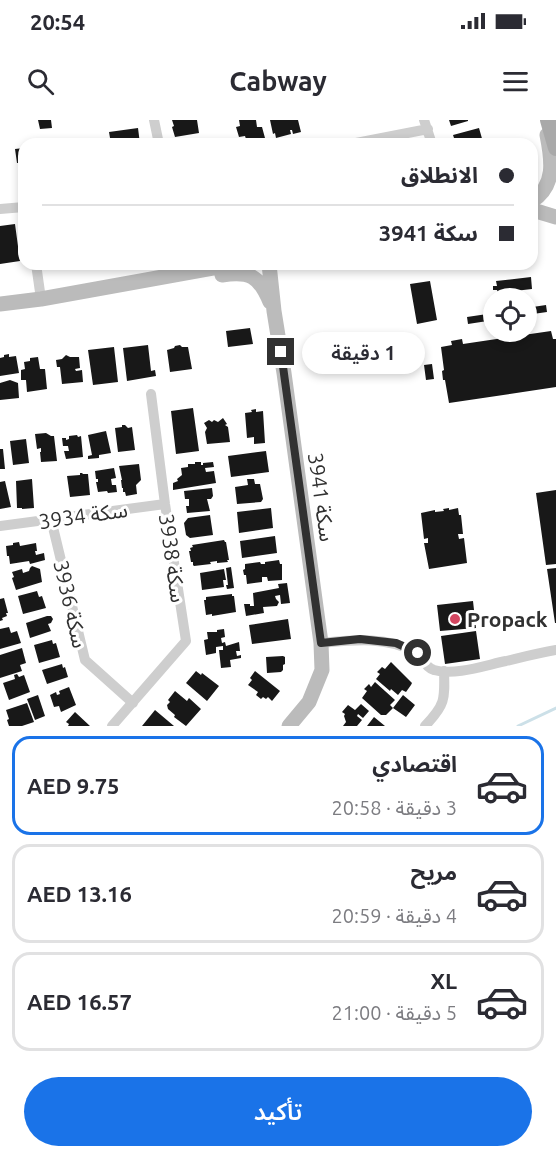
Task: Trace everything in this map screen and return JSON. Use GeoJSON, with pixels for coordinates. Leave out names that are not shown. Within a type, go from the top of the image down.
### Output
{"type":"FeatureCollection","features":[{"type":"Feature","properties":{"kind":"main road"},"geometry":{"type":"LineString","coordinates":[[546,120],[556,148]]}},
{"type":"Feature","properties":{"kind":"street"},"geometry":{"type":"LineString","coordinates":[[154,120],[158,138]]}},
{"type":"Feature","properties":{"kind":"street"},"geometry":{"type":"LineString","coordinates":[[538,198],[550,185],[554,173],[546,120]]}},
{"type":"Feature","properties":{"kind":"street"},"geometry":{"type":"LineString","coordinates":[[375,138],[426,125]]}},
{"type":"Feature","properties":{"kind":"street"},"geometry":{"type":"LineString","coordinates":[[0,209],[18,208]]}},
{"type":"Feature","properties":{"kind":"street"},"geometry":{"type":"LineString","coordinates":[[538,212],[556,217]]}},
{"type":"Feature","properties":{"kind":"street"},"geometry":{"type":"LineString","coordinates":[[37,270],[41,299]]}},
{"type":"Feature","properties":{"kind":"street"},"geometry":{"type":"LineString","coordinates":[[0,304],[41,299],[204,270]]}},
{"type":"Feature","properties":{"kind":"street","name":"سكة 3941"},"geometry":{"type":"LineString","coordinates":[[270,270],[321,643],[322,670],[309,702],[289,726]]}},
{"type":"Feature","properties":{"kind":"street"},"geometry":{"type":"LineString","coordinates":[[162,278],[189,280],[236,273],[249,275],[260,283],[274,311]]}},
{"type":"Feature","properties":{"kind":"street","name":"سكة 3938"},"geometry":{"type":"LineString","coordinates":[[112,726],[186,641],[151,394]]}},
{"type":"Feature","properties":{"kind":"street","name":"سكة 3934"},"geometry":{"type":"LineString","coordinates":[[0,526],[165,504]]}},
{"type":"Feature","properties":{"kind":"street","name":"سكة 3936"},"geometry":{"type":"LineString","coordinates":[[51,519],[85,660],[133,703]]}},
{"type":"Feature","properties":{"kind":"street"},"geometry":{"type":"LineString","coordinates":[[321,643],[360,639],[396,643],[418,653],[432,670],[444,671],[464,671],[556,650]]}},
{"type":"Feature","properties":{"kind":"street"},"geometry":{"type":"LineString","coordinates":[[425,726],[435,716],[444,701],[444,671]]}},
{"type":"Feature","properties":{"kind":"building"},"geometry":{"type":"Polygon","coordinates":[[[38,120],[51,120],[52,128],[40,129],[38,120]]]}},
{"type":"Feature","properties":{"kind":"building"},"geometry":{"type":"Polygon","coordinates":[[[172,120],[197,120],[199,133],[175,137],[172,120]]]}},
{"type":"Feature","properties":{"kind":"building"},"geometry":{"type":"Polygon","coordinates":[[[239,120],[256,120],[257,127],[262,127],[265,138],[239,137],[236,127],[240,126],[239,120]]]}},
{"type":"Feature","properties":{"kind":"building"},"geometry":{"type":"Polygon","coordinates":[[[270,120],[298,120],[301,132],[293,134],[290,130],[291,134],[276,138],[270,120]]]}},
{"type":"Feature","properties":{"kind":"building"},"geometry":{"type":"Polygon","coordinates":[[[449,120],[468,120],[468,121],[451,126],[449,120]]]}},
{"type":"Feature","properties":{"kind":"building"},"geometry":{"type":"Polygon","coordinates":[[[138,128],[139,138],[110,138],[109,132],[138,128]]]}},
{"type":"Feature","properties":{"kind":"building"},"geometry":{"type":"Polygon","coordinates":[[[479,128],[482,138],[454,138],[453,135],[479,128]]]}},
{"type":"Feature","properties":{"kind":"building"},"geometry":{"type":"Polygon","coordinates":[[[15,149],[18,149],[18,163],[17,163],[15,149]]]}},
{"type":"Feature","properties":{"kind":"building"},"geometry":{"type":"Polygon","coordinates":[[[15,224],[18,261],[0,264],[0,226],[15,224]]]}},
{"type":"Feature","properties":{"kind":"building"},"geometry":{"type":"Polygon","coordinates":[[[531,277],[532,288],[493,288],[497,286],[496,281],[531,277]]]}},
{"type":"Feature","properties":{"kind":"building"},"geometry":{"type":"Polygon","coordinates":[[[430,281],[437,320],[417,324],[410,284],[430,281]]]}},
{"type":"Feature","properties":{"kind":"building"},"geometry":{"type":"Polygon","coordinates":[[[546,305],[547,312],[537,313],[537,306],[546,305]]]}},
{"type":"Feature","properties":{"kind":"building"},"geometry":{"type":"Polygon","coordinates":[[[483,315],[483,322],[468,324],[467,317],[483,315]]]}},
{"type":"Feature","properties":{"kind":"building"},"geometry":{"type":"Polygon","coordinates":[[[250,328],[253,344],[228,347],[226,331],[250,328]]]}},
{"type":"Feature","properties":{"kind":"building"},"geometry":{"type":"Polygon","coordinates":[[[551,331],[553,339],[556,339],[556,387],[449,403],[445,380],[443,380],[441,347],[452,345],[451,341],[462,339],[463,344],[483,341],[537,342],[537,333],[551,331]]]}},
{"type":"Feature","properties":{"kind":"building"},"geometry":{"type":"Polygon","coordinates":[[[148,345],[151,371],[155,370],[156,376],[127,381],[123,348],[148,345]]]}},
{"type":"Feature","properties":{"kind":"building"},"geometry":{"type":"Polygon","coordinates":[[[180,345],[188,347],[192,369],[170,372],[167,350],[180,345]]]}},
{"type":"Feature","properties":{"kind":"building"},"geometry":{"type":"Polygon","coordinates":[[[114,347],[118,382],[93,385],[88,350],[114,347]]]}},
{"type":"Feature","properties":{"kind":"building"},"geometry":{"type":"Polygon","coordinates":[[[9,354],[9,357],[16,356],[19,373],[0,376],[0,358],[9,354]]]}},
{"type":"Feature","properties":{"kind":"building"},"geometry":{"type":"Polygon","coordinates":[[[66,355],[79,357],[80,368],[75,369],[76,371],[82,370],[83,382],[62,384],[60,367],[57,367],[56,360],[66,355]]]}},
{"type":"Feature","properties":{"kind":"building"},"geometry":{"type":"Polygon","coordinates":[[[38,357],[40,369],[45,369],[47,389],[27,392],[26,380],[21,380],[21,370],[25,369],[24,362],[38,357]]]}},
{"type":"Feature","properties":{"kind":"building"},"geometry":{"type":"Polygon","coordinates":[[[432,364],[434,379],[426,380],[424,365],[432,364]]]}},
{"type":"Feature","properties":{"kind":"building"},"geometry":{"type":"Polygon","coordinates":[[[10,380],[18,383],[19,398],[0,400],[0,383],[10,380]]]}},
{"type":"Feature","properties":{"kind":"building"},"geometry":{"type":"Polygon","coordinates":[[[193,408],[199,451],[176,454],[171,411],[193,408]]]}},
{"type":"Feature","properties":{"kind":"building"},"geometry":{"type":"Polygon","coordinates":[[[256,409],[256,412],[263,411],[265,443],[254,444],[254,437],[247,438],[245,413],[256,409]]]}},
{"type":"Feature","properties":{"kind":"building"},"geometry":{"type":"Polygon","coordinates":[[[223,418],[228,427],[230,442],[207,444],[205,432],[207,428],[204,423],[209,420],[218,422],[223,418]]]}},
{"type":"Feature","properties":{"kind":"building"},"geometry":{"type":"Polygon","coordinates":[[[122,425],[132,427],[135,450],[118,452],[115,428],[122,427],[122,425]]]}},
{"type":"Feature","properties":{"kind":"building"},"geometry":{"type":"Polygon","coordinates":[[[106,431],[111,453],[99,455],[99,458],[88,459],[88,456],[92,455],[88,435],[106,431]]]}},
{"type":"Feature","properties":{"kind":"building"},"geometry":{"type":"Polygon","coordinates":[[[46,433],[54,436],[57,461],[41,462],[41,448],[37,449],[35,434],[46,433]]]}},
{"type":"Feature","properties":{"kind":"building"},"geometry":{"type":"Polygon","coordinates":[[[69,436],[81,436],[83,457],[66,459],[64,451],[69,451],[68,446],[63,446],[62,438],[66,440],[69,436]]]}},
{"type":"Feature","properties":{"kind":"building"},"geometry":{"type":"Polygon","coordinates":[[[26,439],[29,463],[13,465],[10,441],[26,439]]]}},
{"type":"Feature","properties":{"kind":"building"},"geometry":{"type":"Polygon","coordinates":[[[0,449],[3,449],[5,469],[0,469],[0,449]]]}},
{"type":"Feature","properties":{"kind":"building"},"geometry":{"type":"Polygon","coordinates":[[[266,451],[269,472],[231,477],[228,456],[266,451]]]}},
{"type":"Feature","properties":{"kind":"building"},"geometry":{"type":"Polygon","coordinates":[[[195,462],[201,462],[203,465],[203,463],[213,462],[214,467],[205,468],[206,472],[214,471],[216,483],[173,490],[173,483],[178,481],[177,479],[182,475],[181,468],[188,467],[188,464],[195,464],[195,462]]]}},
{"type":"Feature","properties":{"kind":"building"},"geometry":{"type":"Polygon","coordinates":[[[139,464],[141,480],[136,485],[137,494],[126,496],[122,488],[119,466],[139,464]]]}},
{"type":"Feature","properties":{"kind":"building"},"geometry":{"type":"Polygon","coordinates":[[[114,468],[116,478],[111,479],[112,485],[116,485],[117,492],[98,492],[96,482],[98,479],[96,479],[95,471],[114,468]]]}},
{"type":"Feature","properties":{"kind":"building"},"geometry":{"type":"Polygon","coordinates":[[[80,473],[88,474],[90,495],[70,497],[67,476],[80,475],[80,473]]]}},
{"type":"Feature","properties":{"kind":"building"},"geometry":{"type":"Polygon","coordinates":[[[32,479],[34,508],[17,508],[16,481],[32,479]]]}},
{"type":"Feature","properties":{"kind":"building"},"geometry":{"type":"Polygon","coordinates":[[[247,479],[254,479],[255,484],[260,484],[263,499],[261,502],[237,504],[235,487],[248,485],[247,479]]]}},
{"type":"Feature","properties":{"kind":"building"},"geometry":{"type":"Polygon","coordinates":[[[5,481],[11,507],[0,509],[0,482],[5,481]]]}},
{"type":"Feature","properties":{"kind":"building"},"geometry":{"type":"Polygon","coordinates":[[[212,488],[213,496],[207,499],[210,511],[187,513],[186,506],[189,506],[189,499],[185,499],[184,491],[212,488]]]}},
{"type":"Feature","properties":{"kind":"building"},"geometry":{"type":"Polygon","coordinates":[[[556,490],[556,564],[546,565],[536,493],[556,490]]]}},
{"type":"Feature","properties":{"kind":"building"},"geometry":{"type":"Polygon","coordinates":[[[271,508],[273,528],[239,533],[237,512],[271,508]]]}},
{"type":"Feature","properties":{"kind":"building"},"geometry":{"type":"Polygon","coordinates":[[[449,508],[449,510],[458,508],[459,515],[461,515],[463,534],[458,534],[459,539],[464,538],[467,563],[429,569],[424,543],[428,543],[428,538],[424,539],[421,513],[444,511],[443,509],[449,508]]]}},
{"type":"Feature","properties":{"kind":"building"},"geometry":{"type":"Polygon","coordinates":[[[210,515],[213,535],[190,538],[186,535],[184,523],[188,518],[210,515]]]}},
{"type":"Feature","properties":{"kind":"building"},"geometry":{"type":"Polygon","coordinates":[[[275,536],[277,553],[242,558],[240,541],[275,536]]]}},
{"type":"Feature","properties":{"kind":"building"},"geometry":{"type":"Polygon","coordinates":[[[224,540],[228,562],[217,563],[217,561],[210,562],[211,564],[193,565],[189,551],[192,545],[224,540]]]}},
{"type":"Feature","properties":{"kind":"building"},"geometry":{"type":"Polygon","coordinates":[[[19,542],[20,546],[36,543],[36,555],[44,553],[45,560],[30,564],[29,561],[10,564],[6,546],[19,542]]]}},
{"type":"Feature","properties":{"kind":"building"},"geometry":{"type":"Polygon","coordinates":[[[279,560],[282,564],[282,580],[268,581],[267,577],[262,577],[262,582],[247,584],[243,570],[245,564],[260,562],[265,564],[265,562],[279,560]]]}},
{"type":"Feature","properties":{"kind":"building"},"geometry":{"type":"Polygon","coordinates":[[[32,566],[40,569],[42,582],[16,590],[12,572],[22,569],[23,573],[29,571],[32,566]]]}},
{"type":"Feature","properties":{"kind":"building"},"geometry":{"type":"Polygon","coordinates":[[[231,567],[234,588],[227,589],[226,568],[231,567]]]}},
{"type":"Feature","properties":{"kind":"building"},"geometry":{"type":"Polygon","coordinates":[[[556,568],[556,623],[555,623],[547,569],[556,568]]]}},
{"type":"Feature","properties":{"kind":"building"},"geometry":{"type":"Polygon","coordinates":[[[224,569],[226,580],[223,580],[224,587],[202,590],[200,573],[224,569]]]}},
{"type":"Feature","properties":{"kind":"building"},"geometry":{"type":"Polygon","coordinates":[[[287,583],[290,603],[281,604],[280,595],[275,596],[279,602],[277,606],[263,607],[264,613],[246,616],[244,604],[254,606],[253,593],[279,588],[278,584],[287,583]]]}},
{"type":"Feature","properties":{"kind":"building"},"geometry":{"type":"Polygon","coordinates":[[[37,591],[39,597],[42,596],[46,608],[23,614],[18,596],[37,591]]]}},
{"type":"Feature","properties":{"kind":"building"},"geometry":{"type":"Polygon","coordinates":[[[232,594],[236,612],[206,615],[204,600],[206,597],[232,594]]]}},
{"type":"Feature","properties":{"kind":"building"},"geometry":{"type":"Polygon","coordinates":[[[4,598],[8,613],[0,621],[0,599],[4,598]]]}},
{"type":"Feature","properties":{"kind":"building"},"geometry":{"type":"Polygon","coordinates":[[[473,601],[476,628],[440,631],[437,605],[473,601]]]}},
{"type":"Feature","properties":{"kind":"building"},"geometry":{"type":"Polygon","coordinates":[[[47,616],[53,619],[48,624],[51,631],[30,638],[26,623],[47,616]]]}},
{"type":"Feature","properties":{"kind":"building"},"geometry":{"type":"Polygon","coordinates":[[[288,619],[291,639],[252,644],[249,625],[288,619]]]}},
{"type":"Feature","properties":{"kind":"building"},"geometry":{"type":"Polygon","coordinates":[[[9,627],[11,633],[17,631],[21,643],[0,649],[0,629],[9,627]]]}},
{"type":"Feature","properties":{"kind":"building"},"geometry":{"type":"Polygon","coordinates":[[[224,629],[225,637],[221,638],[222,643],[225,642],[226,646],[239,642],[240,651],[236,651],[237,656],[241,655],[241,658],[230,660],[231,667],[221,668],[219,650],[223,650],[223,646],[216,647],[216,653],[206,655],[204,640],[208,639],[207,632],[224,629]]]}},
{"type":"Feature","properties":{"kind":"building"},"geometry":{"type":"Polygon","coordinates":[[[476,631],[480,659],[445,664],[441,636],[476,631]]]}},
{"type":"Feature","properties":{"kind":"building"},"geometry":{"type":"Polygon","coordinates":[[[52,640],[53,644],[56,643],[60,657],[39,663],[34,645],[52,640]]]}},
{"type":"Feature","properties":{"kind":"building"},"geometry":{"type":"Polygon","coordinates":[[[22,648],[26,663],[20,665],[22,671],[0,678],[0,655],[22,648]]]}},
{"type":"Feature","properties":{"kind":"building"},"geometry":{"type":"Polygon","coordinates":[[[283,656],[285,664],[283,670],[267,673],[266,657],[283,656]]]}},
{"type":"Feature","properties":{"kind":"building"},"geometry":{"type":"Polygon","coordinates":[[[391,662],[412,683],[406,692],[402,690],[398,695],[376,679],[380,674],[377,672],[382,667],[385,669],[391,662]]]}},
{"type":"Feature","properties":{"kind":"building"},"geometry":{"type":"Polygon","coordinates":[[[62,664],[68,677],[47,684],[42,670],[62,664]]]}},
{"type":"Feature","properties":{"kind":"building"},"geometry":{"type":"Polygon","coordinates":[[[196,671],[219,686],[207,701],[186,683],[196,671]]]}},
{"type":"Feature","properties":{"kind":"building"},"geometry":{"type":"Polygon","coordinates":[[[255,671],[280,691],[272,701],[268,697],[261,699],[256,695],[258,692],[248,685],[255,671]]]}},
{"type":"Feature","properties":{"kind":"building"},"geometry":{"type":"Polygon","coordinates":[[[17,674],[19,677],[24,675],[30,692],[9,700],[3,683],[15,679],[14,675],[17,674]]]}},
{"type":"Feature","properties":{"kind":"building"},"geometry":{"type":"Polygon","coordinates":[[[375,682],[395,700],[390,705],[393,708],[386,715],[381,715],[362,698],[367,691],[364,689],[369,684],[371,687],[375,682]]]}},
{"type":"Feature","properties":{"kind":"building"},"geometry":{"type":"Polygon","coordinates":[[[69,687],[76,705],[61,712],[59,706],[54,707],[50,695],[56,692],[57,695],[60,694],[59,691],[69,687]]]}},
{"type":"Feature","properties":{"kind":"building"},"geometry":{"type":"Polygon","coordinates":[[[175,691],[187,701],[189,698],[201,709],[186,726],[168,709],[167,705],[170,702],[168,700],[175,691]]]}},
{"type":"Feature","properties":{"kind":"building"},"geometry":{"type":"Polygon","coordinates":[[[38,695],[45,716],[35,720],[27,699],[38,695]]]}},
{"type":"Feature","properties":{"kind":"building"},"geometry":{"type":"Polygon","coordinates":[[[403,695],[415,705],[406,717],[393,708],[403,695]]]}},
{"type":"Feature","properties":{"kind":"building"},"geometry":{"type":"Polygon","coordinates":[[[27,703],[34,722],[22,726],[9,726],[6,710],[27,703]]]}},
{"type":"Feature","properties":{"kind":"building"},"geometry":{"type":"Polygon","coordinates":[[[361,704],[369,711],[363,718],[358,714],[357,716],[362,720],[357,726],[343,726],[346,722],[345,714],[342,712],[348,705],[355,710],[361,704]]]}},
{"type":"Feature","properties":{"kind":"building"},"geometry":{"type":"Polygon","coordinates":[[[155,710],[174,726],[142,726],[155,710]]]}},
{"type":"Feature","properties":{"kind":"building"},"geometry":{"type":"Polygon","coordinates":[[[75,712],[90,726],[68,726],[66,722],[75,712]]]}},
{"type":"Feature","properties":{"kind":"building"},"geometry":{"type":"Polygon","coordinates":[[[374,717],[385,726],[367,726],[374,717]]]}},
{"type":"Feature","properties":{"kind":"waterway"},"geometry":{"type":"LineString","coordinates":[[518,726],[556,708]]}},
{"type":"Feature","properties":{"kind":"place","name":"Propack"},"geometry":{"type":"Point","coordinates":[455,619]}},
{"type":"Feature","properties":{"kind":"route"},"geometry":{"type":"LineString","coordinates":[[281,352],[321,643],[360,639],[396,643],[418,653]]}}]}
